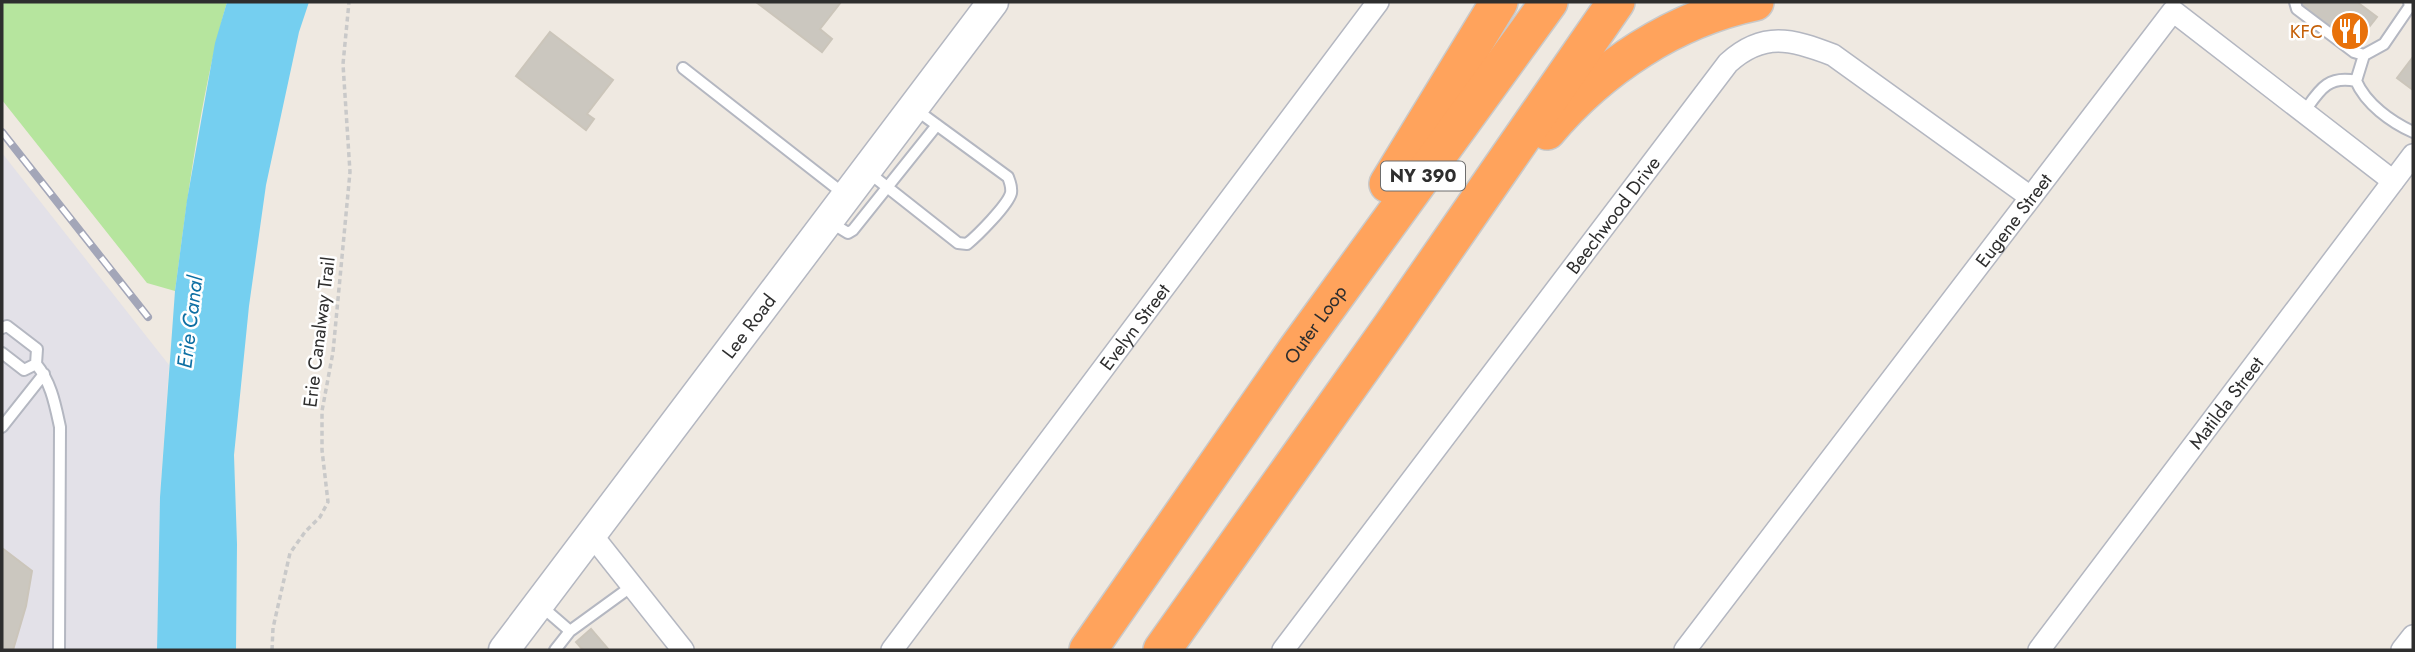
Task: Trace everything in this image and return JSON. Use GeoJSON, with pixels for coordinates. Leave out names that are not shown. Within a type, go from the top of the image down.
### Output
{"type":"FeatureCollection","features":[{"type":"Feature","properties":{"kind":"highway"},"geometry":{"type":"LineString","coordinates":[[1297,349],[1324,281],[1415,143],[1499,2]]}},
{"type":"Feature","properties":{"kind":"highway","name":"Outer Loop"},"geometry":{"type":"LineString","coordinates":[[1088,650],[1297,349],[1549,2]]}},
{"type":"Feature","properties":{"kind":"highway","name":"NY 390"},"geometry":{"type":"LineString","coordinates":[[1162,650],[1391,327],[1616,2]]}},
{"type":"Feature","properties":{"kind":"highway"},"geometry":{"type":"LineString","coordinates":[[1391,327],[1540,139],[1581,96],[1605,75],[1655,40],[1710,14],[1755,2]]}},
{"type":"Feature","properties":{"kind":"street","name":"Lee Road"},"geometry":{"type":"LineString","coordinates":[[504,650],[846,195],[877,179],[925,116],[993,2]]}},
{"type":"Feature","properties":{"kind":"street","name":"Evelyn Street"},"geometry":{"type":"LineString","coordinates":[[892,650],[1378,2]]}},
{"type":"Feature","properties":{"kind":"street","name":"Eugene Street"},"geometry":{"type":"LineString","coordinates":[[1685,650],[2176,6],[2304,112],[2393,181]]}},
{"type":"Feature","properties":{"kind":"street","name":"Beechwood Drive"},"geometry":{"type":"LineString","coordinates":[[1283,650],[1728,63],[1743,49],[1763,42],[1787,41],[1833,55],[2029,197]]}},
{"type":"Feature","properties":{"kind":"street","name":"Matilda Street"},"geometry":{"type":"LineString","coordinates":[[2039,650],[2413,155]]}},
{"type":"Feature","properties":{"kind":"street"},"geometry":{"type":"LineString","coordinates":[[591,534],[683,650]]}},
{"type":"Feature","properties":{"kind":"street"},"geometry":{"type":"LineString","coordinates":[[2402,650],[2413,636]]}},
{"type":"Feature","properties":{"kind":"lane"},"geometry":{"type":"LineString","coordinates":[[2295,2],[2297,9],[2354,52],[2364,55]]}},
{"type":"Feature","properties":{"kind":"lane"},"geometry":{"type":"LineString","coordinates":[[2409,2],[2410,6],[2384,44],[2364,55],[2356,81],[2361,94],[2374,106],[2413,132]]}},
{"type":"Feature","properties":{"kind":"lane"},"geometry":{"type":"LineString","coordinates":[[683,68],[846,195]]}},
{"type":"Feature","properties":{"kind":"lane"},"geometry":{"type":"LineString","coordinates":[[2304,112],[2324,86],[2339,79],[2356,81]]}},
{"type":"Feature","properties":{"kind":"lane"},"geometry":{"type":"LineString","coordinates":[[828,221],[848,233],[877,179],[958,243],[967,244],[975,237],[1011,196],[1008,177],[925,116]]}},
{"type":"Feature","properties":{"kind":"lane"},"geometry":{"type":"LineString","coordinates":[[2,328],[7,326],[37,349],[36,364],[44,374],[53,396],[60,427],[59,650]]}},
{"type":"Feature","properties":{"kind":"lane"},"geometry":{"type":"LineString","coordinates":[[2,353],[24,370],[36,364]]}},
{"type":"Feature","properties":{"kind":"lane"},"geometry":{"type":"LineString","coordinates":[[2,427],[44,374]]}},
{"type":"Feature","properties":{"kind":"lane"},"geometry":{"type":"LineString","coordinates":[[555,650],[570,631],[632,586]]}},
{"type":"Feature","properties":{"kind":"lane"},"geometry":{"type":"LineString","coordinates":[[538,604],[570,631]]}},
{"type":"Feature","properties":{"kind":"path","name":"Erie Canalway Trail"},"geometry":{"type":"LineString","coordinates":[[272,650],[273,628],[290,553],[320,517],[328,502],[322,450],[322,411],[334,352],[350,172],[343,64],[349,2]]}},
{"type":"Feature","properties":{"kind":"shaded area"},"geometry":{"type":"Polygon","coordinates":[[[2,153],[169,365],[160,497],[157,650],[2,650],[2,153]]]}},
{"type":"Feature","properties":{"kind":"green space"},"geometry":{"type":"Polygon","coordinates":[[[2,2],[227,2],[202,109],[175,291],[147,283],[2,100],[2,2]]]}},
{"type":"Feature","properties":{"kind":"water","name":"Erie Canal"},"geometry":{"type":"Polygon","coordinates":[[[227,2],[309,2],[299,32],[266,185],[249,306],[234,455],[236,650],[157,650],[160,497],[175,291],[187,200],[215,43],[227,2]]]}},
{"type":"Feature","properties":{"kind":"building"},"geometry":{"type":"Polygon","coordinates":[[[756,2],[841,2],[820,29],[832,39],[822,52],[756,2]]]}},
{"type":"Feature","properties":{"kind":"building","name":"KFC"},"geometry":{"type":"Polygon","coordinates":[[[2357,2],[2377,17],[2354,46],[2299,4],[2357,2]]]}},
{"type":"Feature","properties":{"kind":"building"},"geometry":{"type":"Polygon","coordinates":[[[550,32],[613,80],[587,114],[594,119],[586,130],[516,76],[550,32]]]}},
{"type":"Feature","properties":{"kind":"building"},"geometry":{"type":"Polygon","coordinates":[[[2413,57],[2413,90],[2397,78],[2413,57]]]}},
{"type":"Feature","properties":{"kind":"building"},"geometry":{"type":"Polygon","coordinates":[[[2,548],[32,571],[26,606],[13,650],[2,650],[2,548]]]}},
{"type":"Feature","properties":{"kind":"building"},"geometry":{"type":"Polygon","coordinates":[[[591,629],[609,650],[583,650],[576,642],[591,629]]]}},
{"type":"Feature","properties":{"kind":"railway"},"geometry":{"type":"LineString","coordinates":[[2,132],[148,317]]}},
{"type":"Feature","properties":{"kind":"place","name":"KFC"},"geometry":{"type":"Point","coordinates":[2350,31]}}]}
